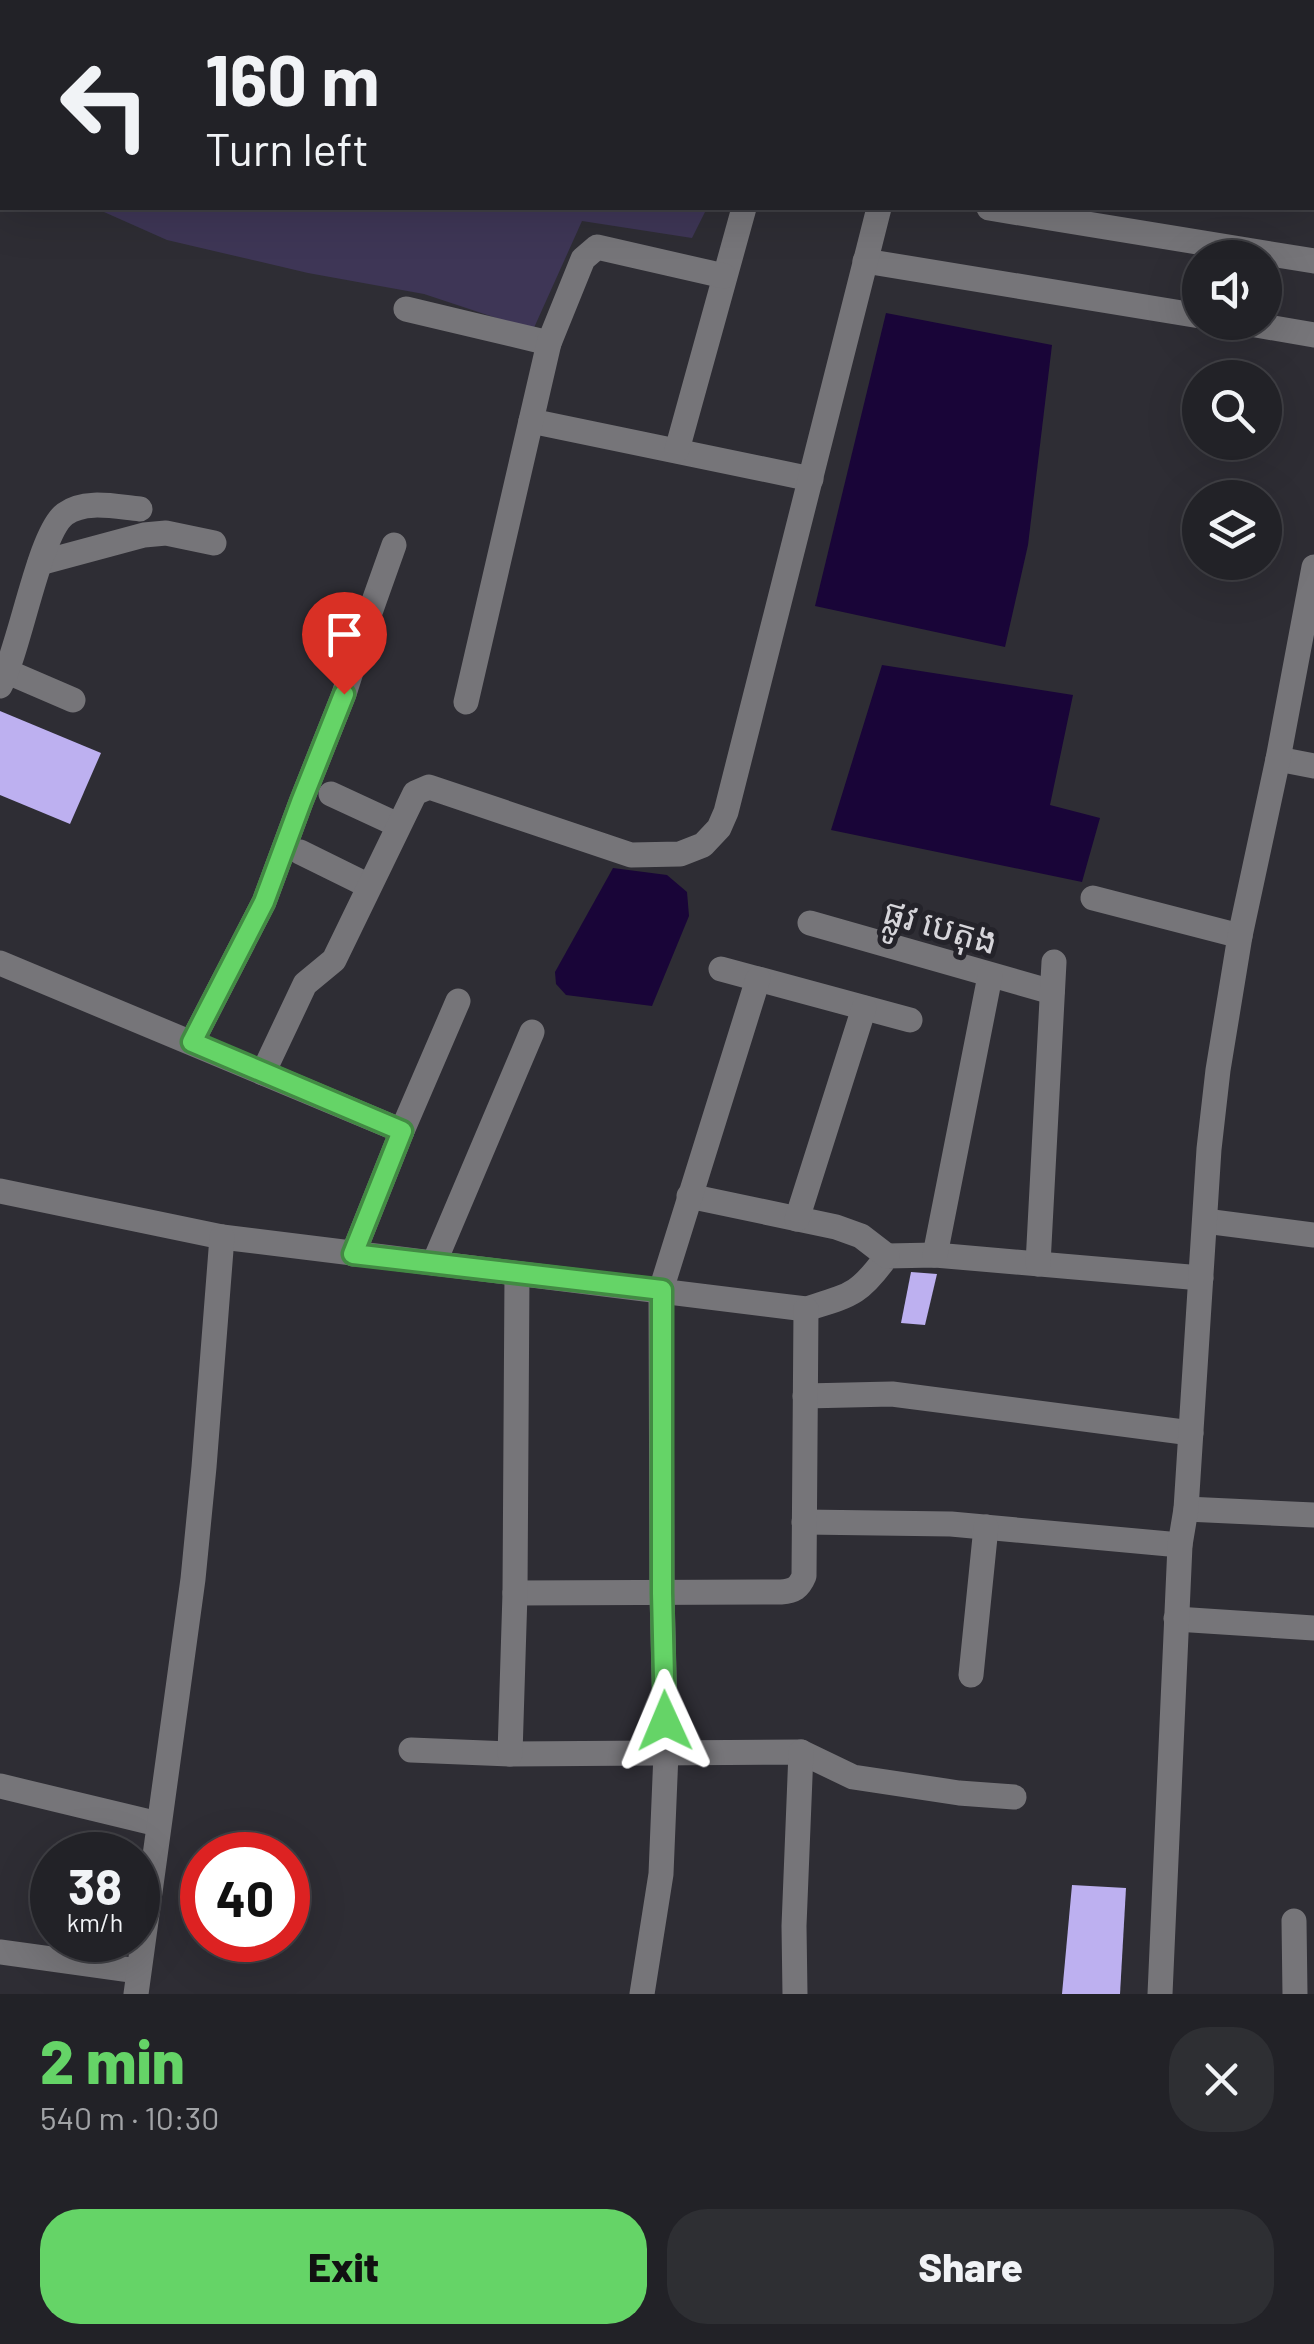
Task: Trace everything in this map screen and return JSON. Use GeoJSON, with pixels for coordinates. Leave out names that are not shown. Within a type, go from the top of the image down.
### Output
{"type":"FeatureCollection","features":[{"type":"Feature","properties":{"kind":"street"},"geometry":{"type":"LineString","coordinates":[[676,450],[743,210]]}},
{"type":"Feature","properties":{"kind":"street"},"geometry":{"type":"LineString","coordinates":[[263,1072],[305,984],[334,960],[415,792],[429,788],[631,855],[680,854],[703,845],[719,828],[878,210]]}},
{"type":"Feature","properties":{"kind":"street"},"geometry":{"type":"LineString","coordinates":[[1002,210],[1314,260]]}},
{"type":"Feature","properties":{"kind":"street"},"geometry":{"type":"LineString","coordinates":[[466,702],[548,344],[583,259],[597,247],[724,276]]}},
{"type":"Feature","properties":{"kind":"street"},"geometry":{"type":"LineString","coordinates":[[865,261],[1182,313]]}},
{"type":"Feature","properties":{"kind":"street"},"geometry":{"type":"LineString","coordinates":[[406,309],[548,344]]}},
{"type":"Feature","properties":{"kind":"street"},"geometry":{"type":"LineString","coordinates":[[1282,329],[1314,335]]}},
{"type":"Feature","properties":{"kind":"street"},"geometry":{"type":"LineString","coordinates":[[531,420],[811,478]]}},
{"type":"Feature","properties":{"kind":"street"},"geometry":{"type":"LineString","coordinates":[[74,700],[4,679],[51,531],[65,514],[89,505],[140,510]]}},
{"type":"Feature","properties":{"kind":"street"},"geometry":{"type":"LineString","coordinates":[[40,563],[144,535],[166,533],[214,543]]}},
{"type":"Feature","properties":{"kind":"street"},"geometry":{"type":"LineString","coordinates":[[192,1042],[264,902],[344,694],[394,545]]}},
{"type":"Feature","properties":{"kind":"street"},"geometry":{"type":"LineString","coordinates":[[1160,1994],[1180,1545],[1186,1508],[1209,1149],[1240,936],[1314,568]]}},
{"type":"Feature","properties":{"kind":"street"},"geometry":{"type":"LineString","coordinates":[[1278,759],[1314,766]]}},
{"type":"Feature","properties":{"kind":"street"},"geometry":{"type":"LineString","coordinates":[[331,794],[398,825]]}},
{"type":"Feature","properties":{"kind":"street"},"geometry":{"type":"LineString","coordinates":[[300,852],[369,886]]}},
{"type":"Feature","properties":{"kind":"street"},"geometry":{"type":"LineString","coordinates":[[1093,898],[1240,936]]}},
{"type":"Feature","properties":{"kind":"street","name":"ផ្លូវ បេតុង"},"geometry":{"type":"LineString","coordinates":[[810,923],[1052,992]]}},
{"type":"Feature","properties":{"kind":"street"},"geometry":{"type":"LineString","coordinates":[[1038,1264],[1054,962]]}},
{"type":"Feature","properties":{"kind":"street"},"geometry":{"type":"LineString","coordinates":[[0,963],[402,1131]]}},
{"type":"Feature","properties":{"kind":"street"},"geometry":{"type":"LineString","coordinates":[[721,969],[910,1020]]}},
{"type":"Feature","properties":{"kind":"street"},"geometry":{"type":"LineString","coordinates":[[935,1255],[990,976]]}},
{"type":"Feature","properties":{"kind":"street"},"geometry":{"type":"LineString","coordinates":[[642,1994],[661,1874],[666,1753],[662,1290],[758,979]]}},
{"type":"Feature","properties":{"kind":"street"},"geometry":{"type":"LineString","coordinates":[[353,1254],[458,1001]]}},
{"type":"Feature","properties":{"kind":"street"},"geometry":{"type":"LineString","coordinates":[[797,1219],[864,1008]]}},
{"type":"Feature","properties":{"kind":"street"},"geometry":{"type":"LineString","coordinates":[[434,1263],[532,1032]]}},
{"type":"Feature","properties":{"kind":"street"},"geometry":{"type":"LineString","coordinates":[[0,1190],[222,1238],[806,1309],[852,1294],[870,1280],[887,1256]]}},
{"type":"Feature","properties":{"kind":"street"},"geometry":{"type":"LineString","coordinates":[[689,1196],[836,1227],[861,1236],[887,1256],[935,1255],[1200,1278]]}},
{"type":"Feature","properties":{"kind":"street"},"geometry":{"type":"LineString","coordinates":[[1205,1221],[1314,1235]]}},
{"type":"Feature","properties":{"kind":"street"},"geometry":{"type":"LineString","coordinates":[[0,1952],[137,1983],[192,1579],[222,1238]]}},
{"type":"Feature","properties":{"kind":"street"},"geometry":{"type":"LineString","coordinates":[[510,1754],[517,1274]]}},
{"type":"Feature","properties":{"kind":"street"},"geometry":{"type":"LineString","coordinates":[[514,1593],[792,1591],[799,1587],[804,1576],[806,1309]]}},
{"type":"Feature","properties":{"kind":"street"},"geometry":{"type":"LineString","coordinates":[[805,1396],[892,1394],[1191,1433]]}},
{"type":"Feature","properties":{"kind":"street"},"geometry":{"type":"LineString","coordinates":[[1186,1508],[1314,1515]]}},
{"type":"Feature","properties":{"kind":"street"},"geometry":{"type":"LineString","coordinates":[[804,1522],[951,1524],[1180,1545]]}},
{"type":"Feature","properties":{"kind":"street"},"geometry":{"type":"LineString","coordinates":[[972,1676],[986,1527]]}},
{"type":"Feature","properties":{"kind":"street"},"geometry":{"type":"LineString","coordinates":[[1176,1619],[1314,1628]]}},
{"type":"Feature","properties":{"kind":"street"},"geometry":{"type":"LineString","coordinates":[[412,1750],[510,1754],[801,1752],[854,1776],[959,1793],[1014,1797]]}},
{"type":"Feature","properties":{"kind":"street"},"geometry":{"type":"LineString","coordinates":[[796,1994],[794,1926],[801,1752]]}},
{"type":"Feature","properties":{"kind":"street"},"geometry":{"type":"LineString","coordinates":[[0,1786],[158,1824]]}},
{"type":"Feature","properties":{"kind":"street"},"geometry":{"type":"LineString","coordinates":[[1294,1921],[1295,1994]]}},
{"type":"Feature","properties":{"kind":"shaded area"},"geometry":{"type":"Polygon","coordinates":[[[100,210],[706,210],[692,238],[582,221],[533,330],[424,294],[308,273],[167,240],[100,210]]]}},
{"type":"Feature","properties":{"kind":"shaded area"},"geometry":{"type":"Polygon","coordinates":[[[886,313],[1052,345],[1028,545],[1005,647],[815,606],[886,313]]]}},
{"type":"Feature","properties":{"kind":"shaded area"},"geometry":{"type":"Polygon","coordinates":[[[882,665],[1073,695],[1050,805],[1100,818],[1082,882],[831,830],[882,665]]]}},
{"type":"Feature","properties":{"kind":"shaded area"},"geometry":{"type":"Polygon","coordinates":[[[613,868],[667,875],[687,892],[689,916],[652,1006],[566,995],[556,984],[555,972],[613,868]]]}},
{"type":"Feature","properties":{"kind":"building"},"geometry":{"type":"Polygon","coordinates":[[[0,711],[101,753],[70,824],[0,795],[0,711]]]}},
{"type":"Feature","properties":{"kind":"building"},"geometry":{"type":"Polygon","coordinates":[[[911,1272],[937,1274],[925,1325],[901,1323],[911,1272]]]}},
{"type":"Feature","properties":{"kind":"building"},"geometry":{"type":"Polygon","coordinates":[[[1072,1885],[1126,1888],[1120,1994],[1062,1994],[1072,1885]]]}},
{"type":"Feature","properties":{"kind":"route"},"geometry":{"type":"LineString","coordinates":[[344,694],[264,902],[192,1042],[402,1131],[353,1254],[662,1290],[665,1721]]}}]}
